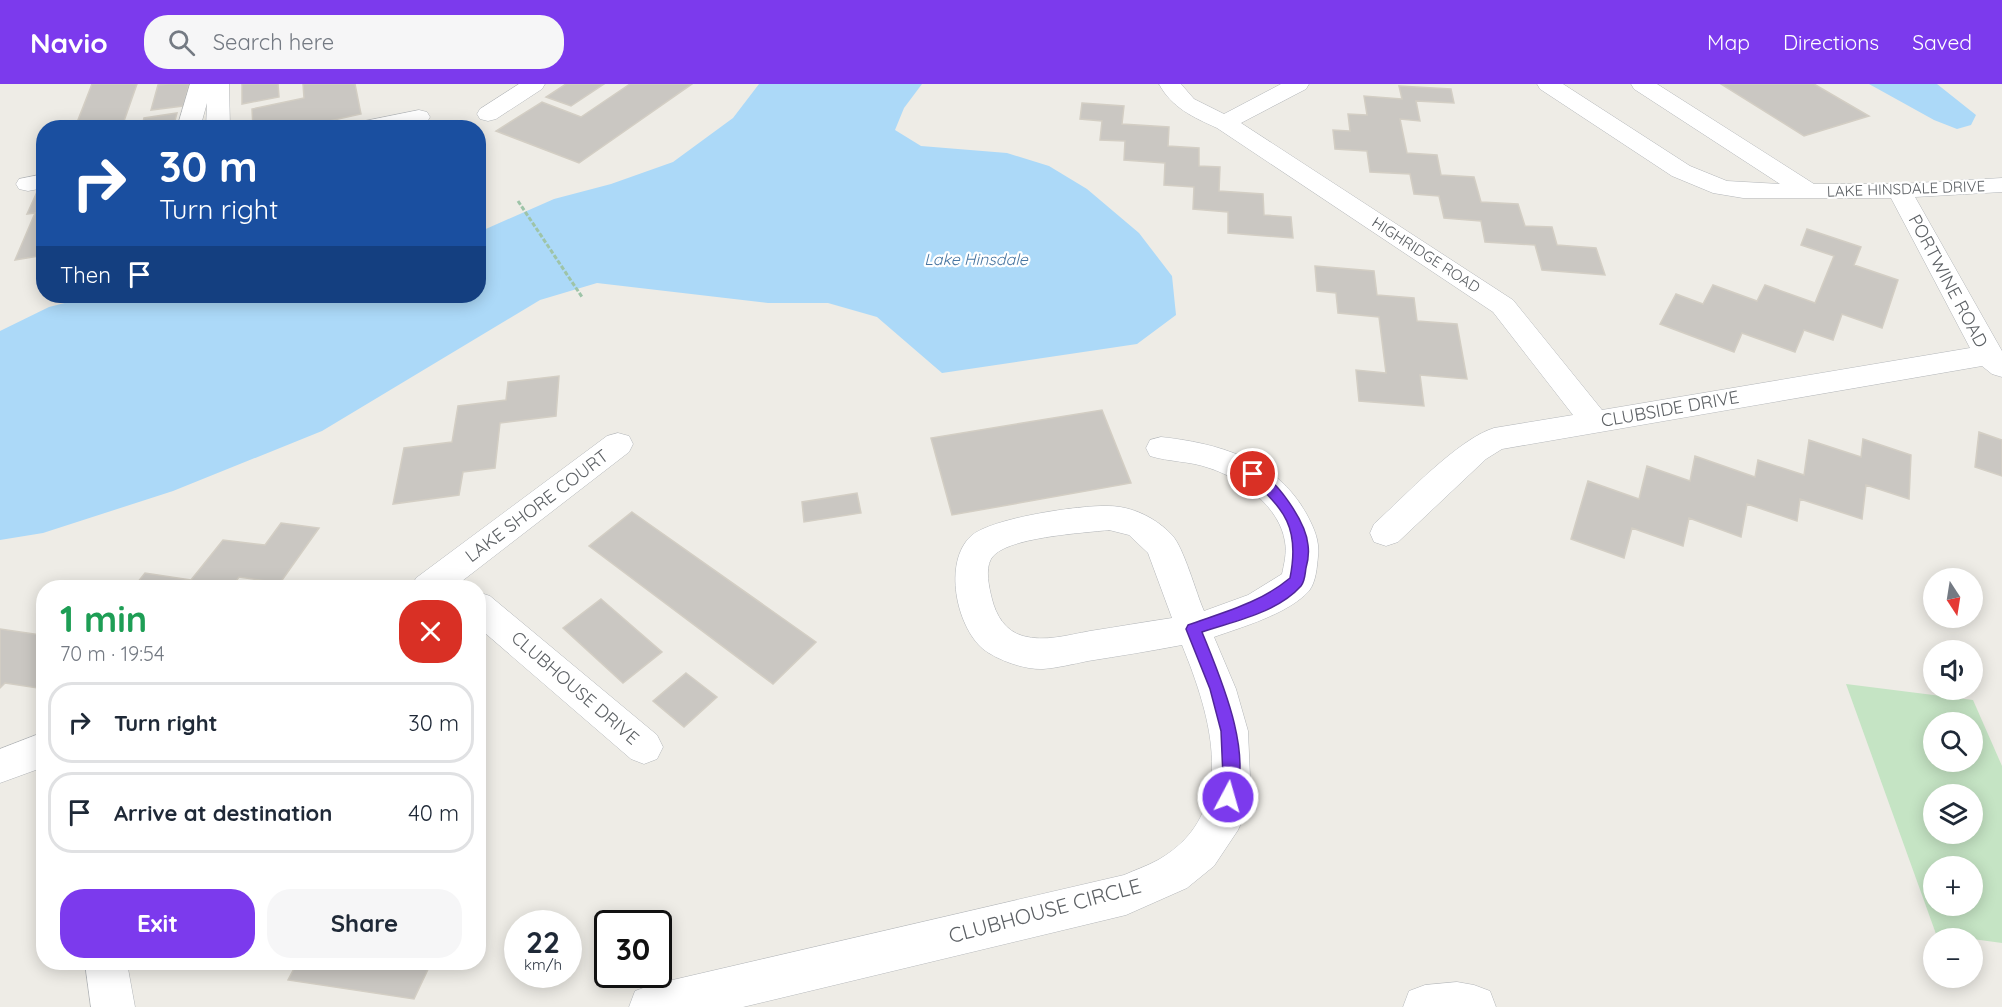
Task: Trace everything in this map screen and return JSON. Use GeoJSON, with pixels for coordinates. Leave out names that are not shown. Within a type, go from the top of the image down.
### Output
{"type":"FeatureCollection","features":[{"type":"Feature","properties":{"kind":"street"},"geometry":{"type":"LineString","coordinates":[[190,120],[201,84]]}},
{"type":"Feature","properties":{"kind":"street"},"geometry":{"type":"LineString","coordinates":[[218,84],[218,120]]}},
{"type":"Feature","properties":{"kind":"street"},"geometry":{"type":"LineString","coordinates":[[488,114],[534,84]]}},
{"type":"Feature","properties":{"kind":"street","name":"HIGHRIDGE ROAD"},"geometry":{"type":"LineString","coordinates":[[1170,84],[1174,93],[1186,105],[1225,123],[1503,306],[1594,422]]}},
{"type":"Feature","properties":{"kind":"street"},"geometry":{"type":"LineString","coordinates":[[1225,123],[1298,84]]}},
{"type":"Feature","properties":{"kind":"street","name":"LAKE HINSDALE DRIVE"},"geometry":{"type":"LineString","coordinates":[[1548,84],[1680,171],[1722,188],[1743,191],[1809,192],[1899,191],[2002,185]]}},
{"type":"Feature","properties":{"kind":"street","name":"LAKE HINSDALE DRIVE"},"geometry":{"type":"LineString","coordinates":[[1642,84],[1809,192]]}},
{"type":"Feature","properties":{"kind":"street"},"geometry":{"type":"LineString","coordinates":[[404,120],[419,117]]}},
{"type":"Feature","properties":{"kind":"street","name":"PORTWINE ROAD"},"geometry":{"type":"LineString","coordinates":[[1899,191],[1995,361]]}},
{"type":"Feature","properties":{"kind":"street","name":"CLUBSIDE DRIVE"},"geometry":{"type":"LineString","coordinates":[[1386,533],[1475,451],[1494,439],[1995,361]]}},
{"type":"Feature","properties":{"kind":"street","name":"LAKE SHORE COURT"},"geometry":{"type":"LineString","coordinates":[[448,580],[618,444]]}},
{"type":"Feature","properties":{"kind":"street"},"geometry":{"type":"LineString","coordinates":[[1161,448],[1189,451],[1226,460],[1253,474],[1274,492],[1291,514],[1302,544],[1297,581],[1278,597],[1250,610],[1193,629],[1042,654],[1022,652],[992,636],[976,608],[971,565],[983,545],[1001,535],[1021,530],[1109,518],[1139,525],[1162,546],[1193,629]]}},
{"type":"Feature","properties":{"kind":"street","name":"CLUBHOUSE DRIVE"},"geometry":{"type":"LineString","coordinates":[[486,613],[644,747]]}},
{"type":"Feature","properties":{"kind":"street","name":"CLUBHOUSE CIRCLE"},"geometry":{"type":"LineString","coordinates":[[651,1007],[1126,895],[1173,874],[1200,852],[1224,817],[1231,777],[1229,731],[1218,689],[1193,629]]}},
{"type":"Feature","properties":{"kind":"street"},"geometry":{"type":"LineString","coordinates":[[0,766],[36,752]]}},
{"type":"Feature","properties":{"kind":"street"},"geometry":{"type":"LineString","coordinates":[[107,970],[113,1007]]}},
{"type":"Feature","properties":{"kind":"street"},"geometry":{"type":"LineString","coordinates":[[1425,1007],[1457,1004],[1474,1007]]}},
{"type":"Feature","properties":{"kind":"path"},"geometry":{"type":"LineString","coordinates":[[518,201],[582,297]]}},
{"type":"Feature","properties":{"kind":"green space"},"geometry":{"type":"Polygon","coordinates":[[[1846,684],[1923,694],[1923,700],[1973,700],[1978,712],[1923,712],[1923,772],[1983,772],[1983,723],[2002,766],[2002,943],[1983,940],[1983,928],[1934,928],[1930,916],[1983,916],[1983,856],[1923,856],[1923,898],[1846,684]]]}},
{"type":"Feature","properties":{"kind":"water","name":"Lake Hinsdale"},"geometry":{"type":"Polygon","coordinates":[[[759,84],[922,84],[904,108],[895,130],[921,146],[1007,153],[1049,166],[1087,189],[1139,233],[1172,276],[1176,315],[1137,344],[942,373],[877,317],[828,303],[768,303],[597,283],[540,300],[322,431],[173,491],[43,533],[0,540],[0,331],[49,307],[65,303],[486,303],[486,229],[554,199],[611,184],[673,162],[733,118],[759,84]]]}},
{"type":"Feature","properties":{"kind":"water"},"geometry":{"type":"Polygon","coordinates":[[[1869,84],[1937,84],[1976,115],[1971,125],[1957,129],[1934,120],[1869,84]]]}},
{"type":"Feature","properties":{"kind":"building"},"geometry":{"type":"Polygon","coordinates":[[[92,84],[137,84],[124,120],[78,120],[92,84]]]}},
{"type":"Feature","properties":{"kind":"building"},"geometry":{"type":"Polygon","coordinates":[[[189,84],[183,106],[151,110],[158,85],[189,84]]]}},
{"type":"Feature","properties":{"kind":"building"},"geometry":{"type":"Polygon","coordinates":[[[242,84],[278,84],[279,97],[242,104],[242,84]]]}},
{"type":"Feature","properties":{"kind":"building"},"geometry":{"type":"Polygon","coordinates":[[[303,84],[355,84],[361,114],[334,120],[253,120],[252,109],[304,98],[303,84]]]}},
{"type":"Feature","properties":{"kind":"building"},"geometry":{"type":"Polygon","coordinates":[[[566,84],[604,84],[571,106],[546,97],[566,84]]]}},
{"type":"Feature","properties":{"kind":"building"},"geometry":{"type":"Polygon","coordinates":[[[630,84],[692,84],[579,163],[496,131],[542,102],[581,117],[630,84]]]}},
{"type":"Feature","properties":{"kind":"building"},"geometry":{"type":"Polygon","coordinates":[[[1721,84],[1814,84],[1869,116],[1804,136],[1721,84]]]}},
{"type":"Feature","properties":{"kind":"building"},"geometry":{"type":"Polygon","coordinates":[[[1399,86],[1451,89],[1454,103],[1416,101],[1420,121],[1400,119],[1407,153],[1437,155],[1441,175],[1474,177],[1481,202],[1518,204],[1525,226],[1552,227],[1557,245],[1596,248],[1605,275],[1542,270],[1535,245],[1485,242],[1481,221],[1444,218],[1439,196],[1414,194],[1410,174],[1370,172],[1367,151],[1335,149],[1333,130],[1350,131],[1348,114],[1367,115],[1364,96],[1402,99],[1399,86]]]}},
{"type":"Feature","properties":{"kind":"building"},"geometry":{"type":"Polygon","coordinates":[[[1082,103],[1124,106],[1122,124],[1169,127],[1168,146],[1199,148],[1199,166],[1220,167],[1219,191],[1263,194],[1264,215],[1291,217],[1293,238],[1228,233],[1228,212],[1193,209],[1194,187],[1164,185],[1165,163],[1124,160],[1125,141],[1100,140],[1102,121],[1080,119],[1082,103]]]}},
{"type":"Feature","properties":{"kind":"building"},"geometry":{"type":"Polygon","coordinates":[[[177,113],[175,120],[144,120],[144,118],[177,113]]]}},
{"type":"Feature","properties":{"kind":"building"},"geometry":{"type":"Polygon","coordinates":[[[36,194],[36,256],[15,260],[35,213],[27,214],[36,194]]]}},
{"type":"Feature","properties":{"kind":"building"},"geometry":{"type":"Polygon","coordinates":[[[1807,229],[1861,247],[1854,265],[1898,280],[1882,328],[1842,314],[1833,340],[1804,330],[1795,352],[1742,333],[1734,352],[1660,324],[1676,294],[1703,304],[1713,285],[1757,301],[1765,285],[1815,303],[1834,256],[1801,245],[1807,229]]]}},
{"type":"Feature","properties":{"kind":"building"},"geometry":{"type":"Polygon","coordinates":[[[1315,266],[1374,271],[1377,295],[1414,298],[1417,321],[1457,324],[1467,379],[1420,375],[1424,406],[1359,401],[1356,370],[1386,373],[1379,317],[1338,313],[1336,293],[1317,291],[1315,266]]]}},
{"type":"Feature","properties":{"kind":"building"},"geometry":{"type":"Polygon","coordinates":[[[559,376],[556,416],[500,423],[495,468],[463,472],[459,495],[393,504],[404,448],[452,442],[458,406],[506,400],[508,382],[559,376]]]}},
{"type":"Feature","properties":{"kind":"building"},"geometry":{"type":"Polygon","coordinates":[[[1102,410],[1131,483],[952,515],[931,438],[1102,410]]]}},
{"type":"Feature","properties":{"kind":"building"},"geometry":{"type":"Polygon","coordinates":[[[1979,432],[2002,440],[2002,476],[1975,467],[1979,432]]]}},
{"type":"Feature","properties":{"kind":"building"},"geometry":{"type":"Polygon","coordinates":[[[1863,439],[1911,455],[1909,499],[1866,485],[1862,519],[1800,499],[1797,521],[1747,504],[1741,537],[1689,518],[1683,546],[1632,528],[1624,558],[1571,539],[1588,481],[1639,499],[1647,466],[1690,481],[1695,456],[1755,477],[1758,460],[1804,475],[1809,440],[1861,457],[1863,439]]]}},
{"type":"Feature","properties":{"kind":"building"},"geometry":{"type":"Polygon","coordinates":[[[857,493],[861,513],[804,522],[802,502],[857,493]]]}},
{"type":"Feature","properties":{"kind":"building"},"geometry":{"type":"Polygon","coordinates":[[[632,512],[816,642],[773,684],[589,546],[632,512]]]}},
{"type":"Feature","properties":{"kind":"building"},"geometry":{"type":"Polygon","coordinates":[[[281,523],[319,528],[282,580],[239,577],[237,580],[191,580],[223,540],[265,545],[281,523]]]}},
{"type":"Feature","properties":{"kind":"building"},"geometry":{"type":"Polygon","coordinates":[[[145,573],[191,580],[139,580],[145,573]]]}},
{"type":"Feature","properties":{"kind":"building"},"geometry":{"type":"Polygon","coordinates":[[[601,599],[662,652],[623,683],[563,628],[601,599]]]}},
{"type":"Feature","properties":{"kind":"building"},"geometry":{"type":"Polygon","coordinates":[[[0,629],[36,634],[36,688],[5,683],[0,688],[0,629]]]}},
{"type":"Feature","properties":{"kind":"building"},"geometry":{"type":"Polygon","coordinates":[[[686,673],[717,697],[684,727],[653,701],[686,673]]]}},
{"type":"Feature","properties":{"kind":"building"},"geometry":{"type":"Polygon","coordinates":[[[293,970],[428,970],[414,999],[288,980],[293,970]]]}},
{"type":"Feature","properties":{"kind":"route"},"geometry":{"type":"LineString","coordinates":[[1228,797],[1231,777],[1229,731],[1218,689],[1193,629],[1250,610],[1278,597],[1297,581],[1302,544],[1291,514],[1274,492],[1253,474]]}}]}
